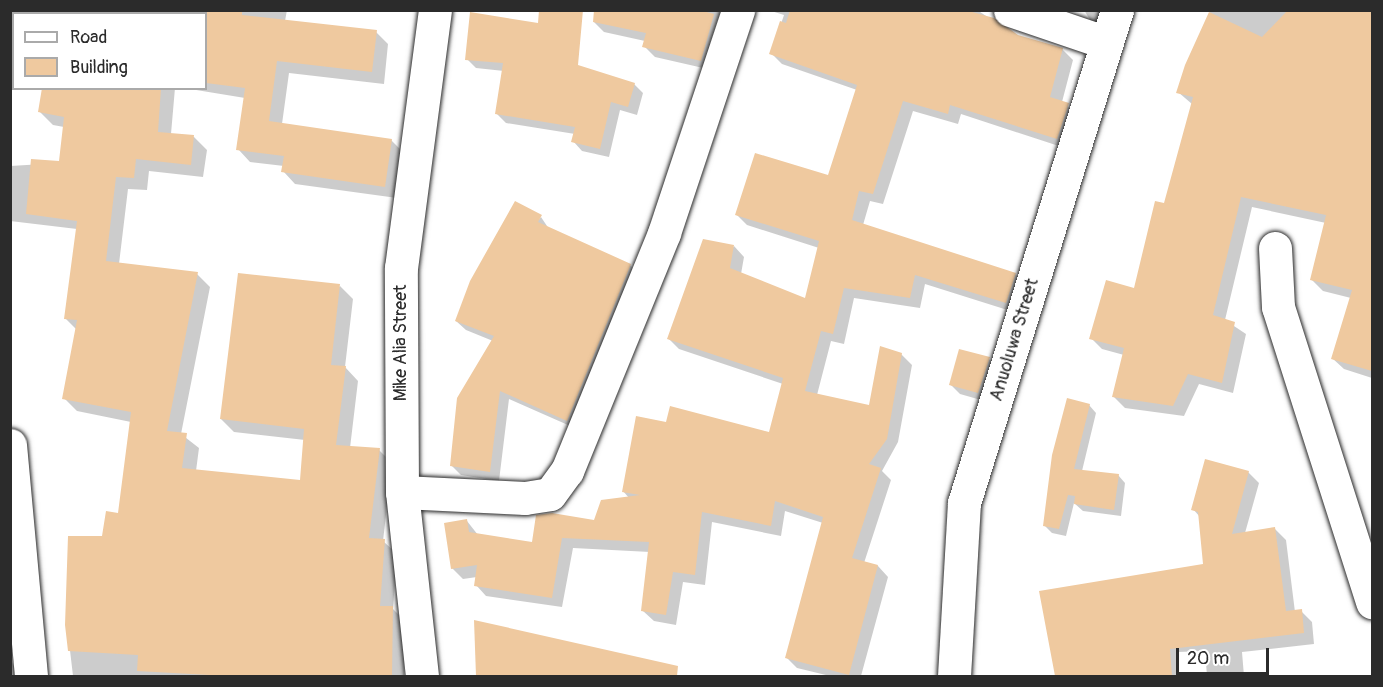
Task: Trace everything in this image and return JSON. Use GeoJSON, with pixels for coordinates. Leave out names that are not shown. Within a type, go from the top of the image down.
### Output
{"type":"FeatureCollection","features":[{"type":"Feature","properties":{"kind":"street","name":"Mike Alia Street"},"geometry":{"type":"LineString","coordinates":[[422,676],[402,492],[401,268],[435,10]]}},
{"type":"Feature","properties":{"kind":"street"},"geometry":{"type":"LineString","coordinates":[[402,492],[525,498],[550,494],[567,471],[664,233],[738,10]]}},
{"type":"Feature","properties":{"kind":"street"},"geometry":{"type":"LineString","coordinates":[[1010,10],[1107,43]]}},
{"type":"Feature","properties":{"kind":"street","name":"Anuoluwa Street"},"geometry":{"type":"LineString","coordinates":[[954,676],[964,503],[1117,10]]}},
{"type":"Feature","properties":{"kind":"street"},"geometry":{"type":"LineString","coordinates":[[1275,248],[1278,307],[1372,602]]}},
{"type":"Feature","properties":{"kind":"street"},"geometry":{"type":"LineString","coordinates":[[10,445],[31,676]]}},
{"type":"Feature","properties":{"kind":"building"},"geometry":{"type":"Polygon","coordinates":[[[206,10],[242,10],[242,15],[377,30],[372,72],[277,61],[269,121],[392,139],[385,187],[281,172],[284,156],[236,150],[245,88],[207,83],[206,10]]]}},
{"type":"Feature","properties":{"kind":"building"},"geometry":{"type":"Polygon","coordinates":[[[539,10],[583,10],[578,65],[635,83],[628,107],[611,102],[600,149],[571,142],[575,127],[495,114],[503,63],[465,60],[470,12],[538,23],[539,10]]]}},
{"type":"Feature","properties":{"kind":"building"},"geometry":{"type":"Polygon","coordinates":[[[594,10],[699,10],[714,14],[701,61],[642,47],[646,33],[593,22],[594,10]]]}},
{"type":"Feature","properties":{"kind":"building"},"geometry":{"type":"Polygon","coordinates":[[[790,10],[965,10],[994,18],[1018,35],[1063,48],[1050,97],[1069,103],[1057,139],[950,105],[948,114],[903,101],[873,194],[859,191],[852,220],[1016,273],[1006,303],[915,275],[910,298],[844,288],[833,334],[821,331],[805,391],[869,405],[880,346],[902,353],[887,439],[869,464],[881,468],[852,558],[878,565],[849,675],[785,658],[823,517],[775,501],[771,526],[702,512],[695,575],[673,572],[666,615],[641,611],[649,542],[562,538],[552,598],[474,586],[477,565],[451,569],[444,523],[467,519],[469,532],[532,542],[536,515],[552,513],[594,520],[601,500],[640,495],[622,492],[636,416],[666,422],[670,406],[769,432],[783,378],[667,339],[703,239],[734,245],[730,268],[805,298],[819,241],[735,215],[755,153],[828,175],[857,85],[769,54],[780,21],[786,23],[790,10]]]}},
{"type":"Feature","properties":{"kind":"building"},"geometry":{"type":"Polygon","coordinates":[[[1288,10],[1372,10],[1372,371],[1331,359],[1352,290],[1310,280],[1326,215],[1241,197],[1213,315],[1235,322],[1222,383],[1188,374],[1173,406],[1112,397],[1124,348],[1089,339],[1106,280],[1134,288],[1155,201],[1164,203],[1193,97],[1176,93],[1185,65],[1209,12],[1262,37],[1288,10]]]}},
{"type":"Feature","properties":{"kind":"building"},"geometry":{"type":"Polygon","coordinates":[[[42,90],[161,90],[158,132],[194,135],[191,165],[136,159],[134,178],[116,177],[106,261],[198,272],[167,431],[187,433],[182,468],[300,480],[304,429],[220,419],[238,273],[340,284],[331,365],[346,366],[336,445],[380,448],[369,538],[385,539],[380,606],[393,606],[392,676],[228,676],[137,671],[138,655],[68,651],[65,625],[68,536],[102,536],[106,511],[118,513],[131,412],[62,399],[77,320],[64,319],[77,221],[26,214],[31,159],[59,161],[64,117],[38,112],[42,90]]]}},
{"type":"Feature","properties":{"kind":"building"},"geometry":{"type":"Polygon","coordinates":[[[515,201],[542,215],[538,222],[631,264],[567,421],[500,391],[490,472],[450,466],[457,398],[494,336],[455,321],[470,281],[515,201]]]}},
{"type":"Feature","properties":{"kind":"building"},"geometry":{"type":"Polygon","coordinates":[[[959,349],[990,357],[978,393],[949,385],[959,349]]]}},
{"type":"Feature","properties":{"kind":"building"},"geometry":{"type":"Polygon","coordinates":[[[1067,398],[1090,404],[1074,469],[1119,474],[1114,510],[1074,504],[1075,496],[1068,495],[1059,529],[1043,526],[1052,455],[1067,398]]]}},
{"type":"Feature","properties":{"kind":"building"},"geometry":{"type":"Polygon","coordinates":[[[1205,459],[1249,471],[1232,534],[1275,527],[1286,611],[1302,609],[1304,633],[1170,649],[1172,676],[1055,676],[1039,591],[1203,564],[1198,512],[1191,510],[1205,459]]]}},
{"type":"Feature","properties":{"kind":"building"},"geometry":{"type":"Polygon","coordinates":[[[474,620],[678,666],[677,676],[476,676],[474,620]]]}}]}
